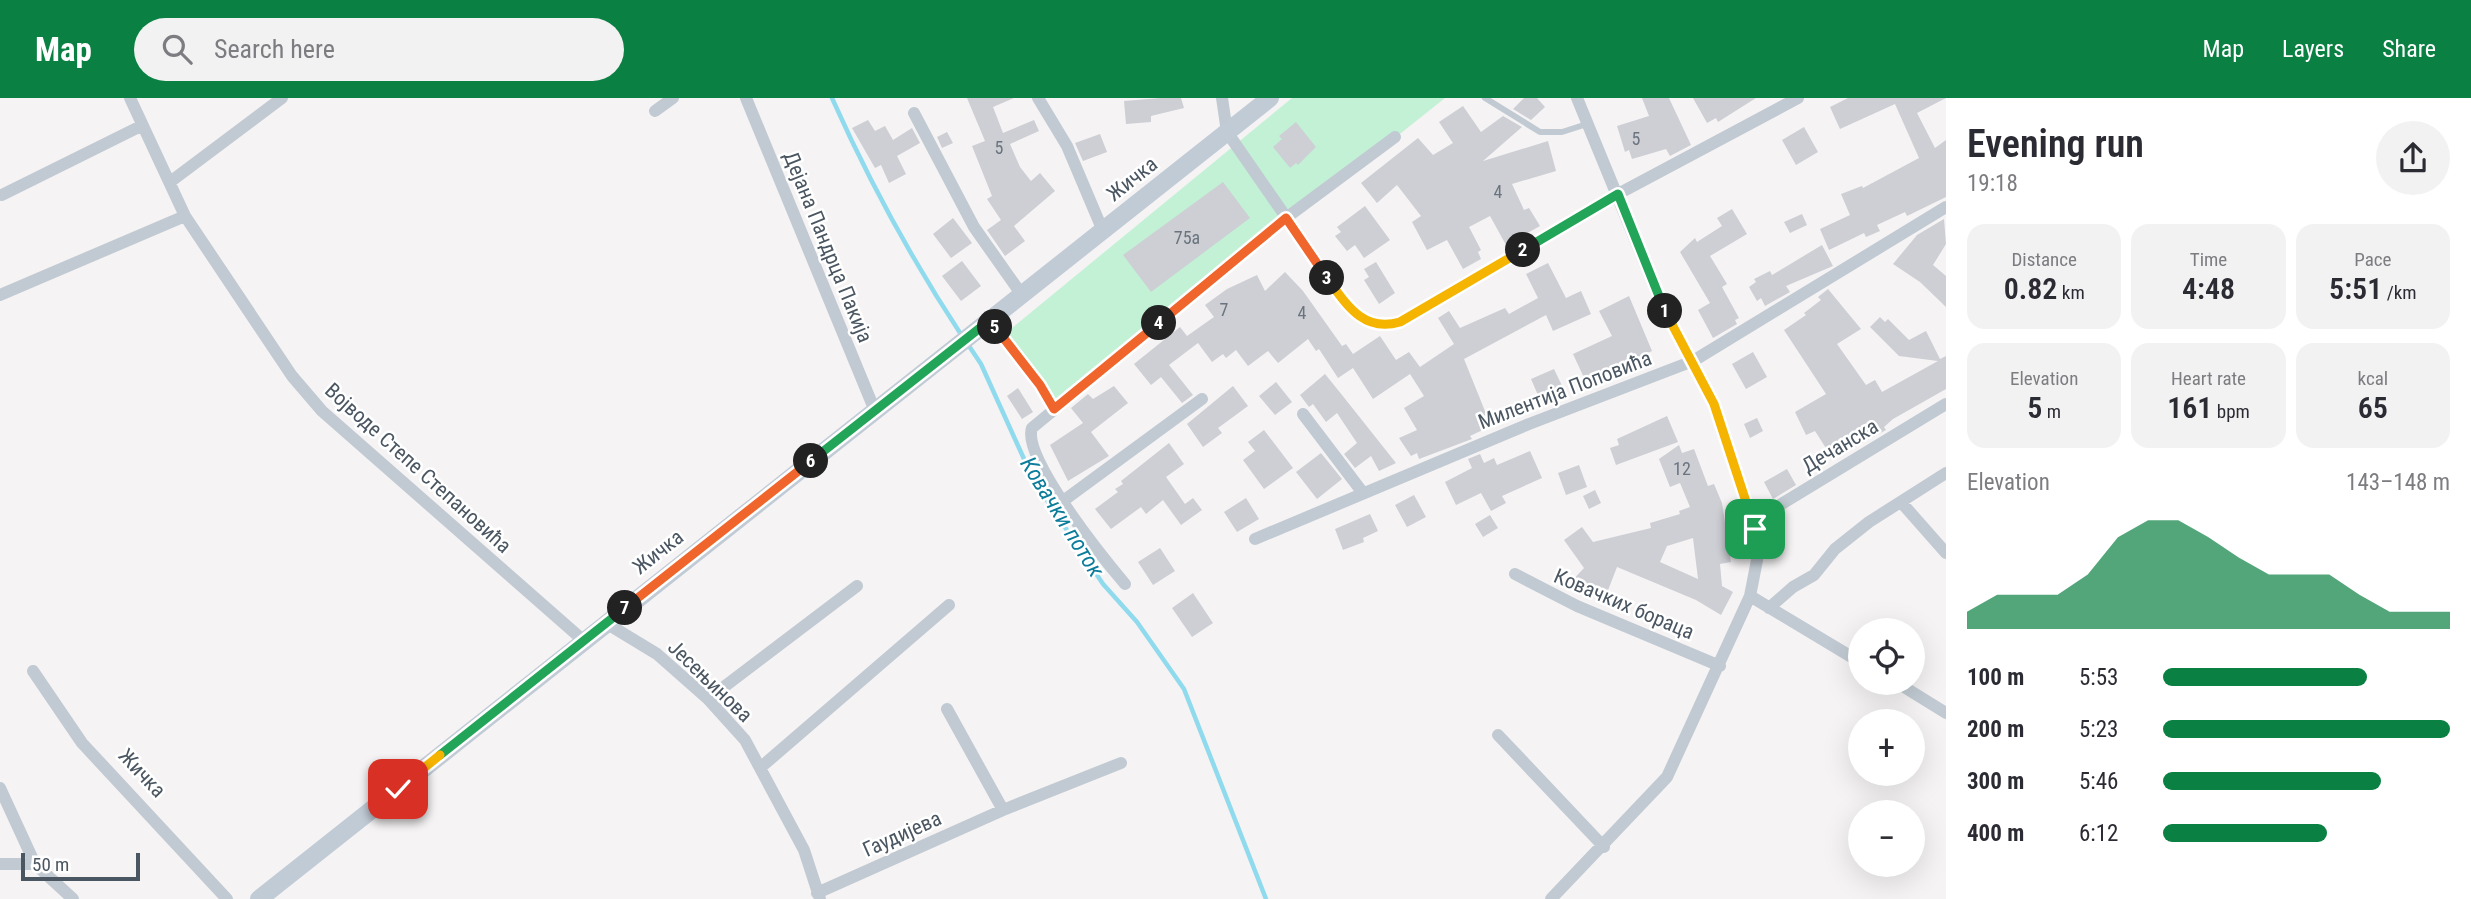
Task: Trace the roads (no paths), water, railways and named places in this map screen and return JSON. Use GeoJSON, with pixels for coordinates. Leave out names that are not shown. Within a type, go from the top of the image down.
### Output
{"type":"FeatureCollection","features":[{"type":"Feature","properties":{"kind":"main road","name":"Жичка"},"geometry":{"type":"LineString","coordinates":[[259,899],[1270,98]]}},
{"type":"Feature","properties":{"kind":"street","name":"Војводе Степе Степановића"},"geometry":{"type":"LineString","coordinates":[[131,98],[141,126],[185,216],[292,376],[322,411],[584,641]]}},
{"type":"Feature","properties":{"kind":"street"},"geometry":{"type":"LineString","coordinates":[[170,182],[282,98]]}},
{"type":"Feature","properties":{"kind":"street"},"geometry":{"type":"LineString","coordinates":[[655,111],[673,98]]}},
{"type":"Feature","properties":{"kind":"street","name":"Дејана Пандрца Пакија"},"geometry":{"type":"LineString","coordinates":[[746,98],[875,411]]}},
{"type":"Feature","properties":{"kind":"street"},"geometry":{"type":"LineString","coordinates":[[1038,98],[1067,146],[1103,230]]}},
{"type":"Feature","properties":{"kind":"street"},"geometry":{"type":"LineString","coordinates":[[1222,98],[1227,132],[1349,308],[1376,325],[1400,322],[1618,194],[1798,98]]}},
{"type":"Feature","properties":{"kind":"street"},"geometry":{"type":"LineString","coordinates":[[1551,899],[1604,847],[1667,777],[1750,596],[1758,555],[1752,517],[1714,404],[1662,305],[1577,98]]}},
{"type":"Feature","properties":{"kind":"street"},"geometry":{"type":"LineString","coordinates":[[914,113],[974,227],[1021,295]]}},
{"type":"Feature","properties":{"kind":"street"},"geometry":{"type":"LineString","coordinates":[[2,194],[141,126]]}},
{"type":"Feature","properties":{"kind":"street"},"geometry":{"type":"LineString","coordinates":[[1125,584],[1063,501],[1030,440],[1032,428],[1286,218],[1395,137]]}},
{"type":"Feature","properties":{"kind":"street","name":"Милентија Поповића"},"geometry":{"type":"LineString","coordinates":[[1255,539],[1529,424],[1693,361],[1946,207]]}},
{"type":"Feature","properties":{"kind":"street"},"geometry":{"type":"LineString","coordinates":[[0,295],[185,216]]}},
{"type":"Feature","properties":{"kind":"street"},"geometry":{"type":"LineString","coordinates":[[1063,501],[1202,399]]}},
{"type":"Feature","properties":{"kind":"street","name":"Дечанска"},"geometry":{"type":"LineString","coordinates":[[1752,517],[1770,511],[1946,404]]}},
{"type":"Feature","properties":{"kind":"street"},"geometry":{"type":"LineString","coordinates":[[1303,414],[1363,493]]}},
{"type":"Feature","properties":{"kind":"street"},"geometry":{"type":"LineString","coordinates":[[1769,608],[1793,587],[1814,575],[1835,550],[1946,473]]}},
{"type":"Feature","properties":{"kind":"street"},"geometry":{"type":"LineString","coordinates":[[1901,502],[1946,553]]}},
{"type":"Feature","properties":{"kind":"street","name":"Ковачких бораца"},"geometry":{"type":"LineString","coordinates":[[1515,574],[1577,606],[1720,666]]}},
{"type":"Feature","properties":{"kind":"street"},"geometry":{"type":"LineString","coordinates":[[708,699],[857,586]]}},
{"type":"Feature","properties":{"kind":"street"},"geometry":{"type":"LineString","coordinates":[[1750,596],[1848,655]]}},
{"type":"Feature","properties":{"kind":"street"},"geometry":{"type":"LineString","coordinates":[[760,768],[949,605]]}},
{"type":"Feature","properties":{"kind":"street","name":"Јесењинова"},"geometry":{"type":"LineString","coordinates":[[606,623],[657,654],[708,699],[745,740],[804,850],[819,896]]}},
{"type":"Feature","properties":{"kind":"street","name":"Жичка"},"geometry":{"type":"LineString","coordinates":[[33,671],[82,743],[226,899]]}},
{"type":"Feature","properties":{"kind":"street"},"geometry":{"type":"LineString","coordinates":[[1917,695],[1946,713]]}},
{"type":"Feature","properties":{"kind":"street"},"geometry":{"type":"LineString","coordinates":[[947,709],[1003,810]]}},
{"type":"Feature","properties":{"kind":"street"},"geometry":{"type":"LineString","coordinates":[[1498,735],[1604,847]]}},
{"type":"Feature","properties":{"kind":"street","name":"Гаудијева"},"geometry":{"type":"LineString","coordinates":[[819,896],[1003,810],[1121,763]]}},
{"type":"Feature","properties":{"kind":"street"},"geometry":{"type":"LineString","coordinates":[[0,788],[35,864],[73,899]]}},
{"type":"Feature","properties":{"kind":"street"},"geometry":{"type":"LineString","coordinates":[[0,864],[35,864]]}},
{"type":"Feature","properties":{"kind":"lane"},"geometry":{"type":"LineString","coordinates":[[1485,98],[1511,112],[1531,129],[1540,132],[1562,132],[1588,124]]}},
{"type":"Feature","properties":{"kind":"lane"},"geometry":{"type":"LineString","coordinates":[[986,323],[1040,385],[1054,409]]}},
{"type":"Feature","properties":{"kind":"waterway","name":"Ковачки поток"},"geometry":{"type":"LineString","coordinates":[[832,98],[892,220],[962,336]]}},
{"type":"Feature","properties":{"kind":"waterway","name":"Ковачки поток"},"geometry":{"type":"LineString","coordinates":[[967,343],[981,364],[1034,481],[1103,584],[1137,622],[1184,689],[1266,899]]}}]}
